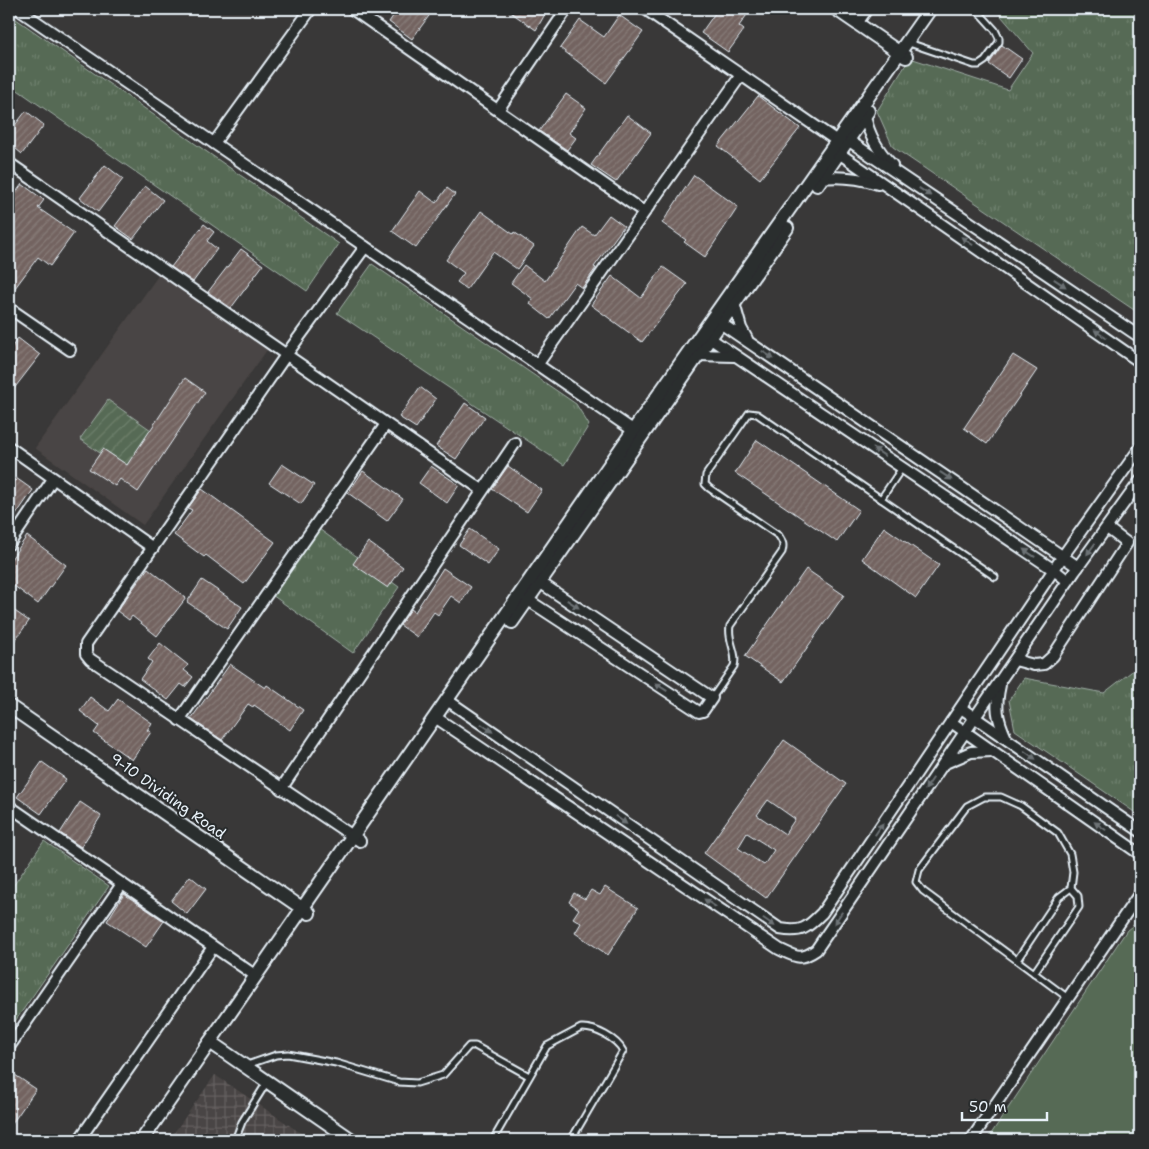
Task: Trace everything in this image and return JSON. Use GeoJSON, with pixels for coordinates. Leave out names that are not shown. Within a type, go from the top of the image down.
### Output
{"type":"FeatureCollection","features":[{"type":"Feature","properties":{"kind":"street"},"geometry":{"type":"LineString","coordinates":[[18,9],[637,434]]}},
{"type":"Feature","properties":{"kind":"street"},"geometry":{"type":"LineString","coordinates":[[214,144],[311,9]]}},
{"type":"Feature","properties":{"kind":"street"},"geometry":{"type":"LineString","coordinates":[[352,9],[644,212]]}},
{"type":"Feature","properties":{"kind":"street"},"geometry":{"type":"LineString","coordinates":[[498,110],[568,9]]}},
{"type":"Feature","properties":{"kind":"street"},"geometry":{"type":"LineString","coordinates":[[645,9],[840,144],[890,188],[1140,362]]}},
{"type":"Feature","properties":{"kind":"street"},"geometry":{"type":"LineString","coordinates":[[836,9],[857,23],[906,49]]}},
{"type":"Feature","properties":{"kind":"street"},"geometry":{"type":"LineString","coordinates":[[857,23],[867,9]]}},
{"type":"Feature","properties":{"kind":"street"},"geometry":{"type":"LineString","coordinates":[[717,320],[734,303],[822,178],[840,144],[865,116],[930,9]]}},
{"type":"Feature","properties":{"kind":"street"},"geometry":{"type":"LineString","coordinates":[[142,1140],[213,1045],[906,49],[940,9]]}},
{"type":"Feature","properties":{"kind":"street"},"geometry":{"type":"LineString","coordinates":[[537,365],[741,75]]}},
{"type":"Feature","properties":{"kind":"street"},"geometry":{"type":"LineString","coordinates":[[865,116],[868,131],[883,155],[903,177]]}},
{"type":"Feature","properties":{"kind":"street"},"geometry":{"type":"LineString","coordinates":[[840,144],[903,177],[1140,337]]}},
{"type":"Feature","properties":{"kind":"street"},"geometry":{"type":"LineString","coordinates":[[9,163],[482,490]]}},
{"type":"Feature","properties":{"kind":"street"},"geometry":{"type":"LineString","coordinates":[[822,178],[836,176],[864,179],[890,188]]}},
{"type":"Feature","properties":{"kind":"street"},"geometry":{"type":"LineString","coordinates":[[356,839],[90,659],[85,649],[86,644],[286,355],[365,247]]}},
{"type":"Feature","properties":{"kind":"street"},"geometry":{"type":"LineString","coordinates":[[734,303],[741,328],[749,342]]}},
{"type":"Feature","properties":{"kind":"street"},"geometry":{"type":"LineString","coordinates":[[9,308],[70,350]]}},
{"type":"Feature","properties":{"kind":"street"},"geometry":{"type":"LineString","coordinates":[[717,320],[1078,567]]}},
{"type":"Feature","properties":{"kind":"street"},"geometry":{"type":"LineString","coordinates":[[637,434],[698,355],[706,336]]}},
{"type":"Feature","properties":{"kind":"street"},"geometry":{"type":"LineString","coordinates":[[706,336],[1068,581]]}},
{"type":"Feature","properties":{"kind":"street"},"geometry":{"type":"LineString","coordinates":[[698,355],[735,356]]}},
{"type":"Feature","properties":{"kind":"street"},"geometry":{"type":"LineString","coordinates":[[179,720],[386,424]]}},
{"type":"Feature","properties":{"kind":"street"},"geometry":{"type":"LineString","coordinates":[[281,789],[515,442]]}},
{"type":"Feature","properties":{"kind":"street"},"geometry":{"type":"LineString","coordinates":[[9,447],[153,548]]}},
{"type":"Feature","properties":{"kind":"street"},"geometry":{"type":"LineString","coordinates":[[450,703],[780,929],[794,932],[808,927],[822,913],[1063,556],[1140,448]]}},
{"type":"Feature","properties":{"kind":"street"},"geometry":{"type":"LineString","coordinates":[[9,544],[53,479]]}},
{"type":"Feature","properties":{"kind":"street"},"geometry":{"type":"LineString","coordinates":[[438,720],[780,949],[796,957],[806,957],[816,950],[1068,581],[1140,481]]}},
{"type":"Feature","properties":{"kind":"street"},"geometry":{"type":"LineString","coordinates":[[1015,660],[1034,665],[1044,664],[1053,656],[1127,544],[1107,528]]}},
{"type":"Feature","properties":{"kind":"street"},"geometry":{"type":"LineString","coordinates":[[524,597],[699,712],[703,711],[712,698],[536,579]]}},
{"type":"Feature","properties":{"kind":"street"},"geometry":{"type":"LineString","coordinates":[[1001,679],[996,703],[1000,724],[1007,739]]}},
{"type":"Feature","properties":{"kind":"street","name":"9-10 Dividing Road"},"geometry":{"type":"LineString","coordinates":[[9,706],[306,911]]}},
{"type":"Feature","properties":{"kind":"street"},"geometry":{"type":"LineString","coordinates":[[961,708],[1140,832]]}},
{"type":"Feature","properties":{"kind":"street"},"geometry":{"type":"LineString","coordinates":[[951,722],[1140,854]]}},
{"type":"Feature","properties":{"kind":"street"},"geometry":{"type":"LineString","coordinates":[[942,765],[971,752],[992,751]]}},
{"type":"Feature","properties":{"kind":"street"},"geometry":{"type":"LineString","coordinates":[[9,806],[256,976]]}},
{"type":"Feature","properties":{"kind":"street"},"geometry":{"type":"LineString","coordinates":[[9,1047],[122,884]]}},
{"type":"Feature","properties":{"kind":"street"},"geometry":{"type":"LineString","coordinates":[[971,1140],[1140,893]]}},
{"type":"Feature","properties":{"kind":"street"},"geometry":{"type":"LineString","coordinates":[[152,1140],[256,976],[306,911]]}},
{"type":"Feature","properties":{"kind":"street"},"geometry":{"type":"LineString","coordinates":[[79,1140],[214,947]]}},
{"type":"Feature","properties":{"kind":"street"},"geometry":{"type":"LineString","coordinates":[[213,1045],[352,1140]]}},
{"type":"Feature","properties":{"kind":"lane"},"geometry":{"type":"LineString","coordinates":[[906,49],[979,65],[985,61],[999,42],[999,38],[995,30],[976,9]]}},
{"type":"Feature","properties":{"kind":"lane"},"geometry":{"type":"LineString","coordinates":[[712,698],[734,666],[735,660],[729,633],[730,626],[782,552],[783,546],[779,536],[705,484],[706,475],[749,413],[757,414],[995,577]]}},
{"type":"Feature","properties":{"kind":"lane"},"geometry":{"type":"LineString","coordinates":[[881,499],[902,468]]}},
{"type":"Feature","properties":{"kind":"lane"},"geometry":{"type":"LineString","coordinates":[[1017,960],[1059,897],[1071,888],[1073,872],[1070,854],[1058,833],[1021,806],[1002,797],[984,797],[967,806],[918,870],[916,882],[923,891],[1068,998]]}},
{"type":"Feature","properties":{"kind":"lane"},"geometry":{"type":"LineString","coordinates":[[1034,973],[1079,907],[1078,896],[1071,888]]}},
{"type":"Feature","properties":{"kind":"lane"},"geometry":{"type":"LineString","coordinates":[[493,1140],[547,1046],[581,1028],[595,1029],[620,1045],[624,1051],[571,1140]]}},
{"type":"Feature","properties":{"kind":"lane"},"geometry":{"type":"LineString","coordinates":[[244,1066],[276,1055],[288,1054],[336,1063],[399,1082],[417,1083],[443,1075],[469,1046],[476,1046],[529,1076]]}},
{"type":"Feature","properties":{"kind":"lane"},"geometry":{"type":"LineString","coordinates":[[235,1140],[242,1122],[268,1082]]}},
{"type":"Feature","properties":{"kind":"shaded area"},"geometry":{"type":"Polygon","coordinates":[[[160,273],[267,350],[143,525],[35,448],[160,273]]]}},
{"type":"Feature","properties":{"kind":"shaded area"},"geometry":{"type":"Polygon","coordinates":[[[215,1075],[311,1140],[169,1140],[215,1075]]]}},
{"type":"Feature","properties":{"kind":"green space"},"geometry":{"type":"Polygon","coordinates":[[[995,9],[1140,9],[1140,314],[893,147],[877,111],[910,58],[1008,90],[1033,53],[995,9]]]}},
{"type":"Feature","properties":{"kind":"green space"},"geometry":{"type":"Polygon","coordinates":[[[9,14],[339,244],[307,291],[9,84],[9,14]]]}},
{"type":"Feature","properties":{"kind":"green space"},"geometry":{"type":"Polygon","coordinates":[[[372,264],[576,404],[589,425],[564,465],[337,313],[372,264]]]}},
{"type":"Feature","properties":{"kind":"green space"},"geometry":{"type":"Polygon","coordinates":[[[108,400],[151,430],[127,465],[103,449],[100,453],[80,439],[108,400]]]}},
{"type":"Feature","properties":{"kind":"green space"},"geometry":{"type":"Polygon","coordinates":[[[319,529],[399,587],[353,653],[272,595],[319,529]]]}},
{"type":"Feature","properties":{"kind":"green space"},"geometry":{"type":"Polygon","coordinates":[[[1140,665],[1140,816],[1015,730],[1009,700],[1024,678],[1104,693],[1140,665]]]}},
{"type":"Feature","properties":{"kind":"green space"},"geometry":{"type":"Polygon","coordinates":[[[44,841],[109,886],[9,1030],[9,892],[44,841]]]}},
{"type":"Feature","properties":{"kind":"green space"},"geometry":{"type":"Polygon","coordinates":[[[1140,920],[1140,1140],[987,1140],[1127,930],[1140,920]]]}},
{"type":"Feature","properties":{"kind":"building"},"geometry":{"type":"Polygon","coordinates":[[[398,9],[434,9],[412,39],[389,22],[398,9]]]}},
{"type":"Feature","properties":{"kind":"building"},"geometry":{"type":"Polygon","coordinates":[[[506,9],[548,9],[536,30],[506,9]]]}},
{"type":"Feature","properties":{"kind":"building"},"geometry":{"type":"Polygon","coordinates":[[[718,9],[751,9],[739,26],[744,30],[728,52],[701,33],[718,9]]]}},
{"type":"Feature","properties":{"kind":"building"},"geometry":{"type":"Polygon","coordinates":[[[619,15],[643,32],[606,83],[560,48],[580,20],[604,37],[619,15]]]}},
{"type":"Feature","properties":{"kind":"building"},"geometry":{"type":"Polygon","coordinates":[[[1002,45],[1022,59],[1009,78],[989,64],[1002,45]]]}},
{"type":"Feature","properties":{"kind":"building"},"geometry":{"type":"Polygon","coordinates":[[[566,94],[586,108],[569,133],[576,138],[567,150],[539,131],[566,94]]]}},
{"type":"Feature","properties":{"kind":"building"},"geometry":{"type":"Polygon","coordinates":[[[758,96],[800,128],[760,179],[718,146],[758,96]]]}},
{"type":"Feature","properties":{"kind":"building"},"geometry":{"type":"Polygon","coordinates":[[[26,111],[44,125],[22,154],[9,143],[9,133],[26,111]]]}},
{"type":"Feature","properties":{"kind":"building"},"geometry":{"type":"Polygon","coordinates":[[[627,115],[651,133],[616,182],[591,165],[627,115]]]}},
{"type":"Feature","properties":{"kind":"building"},"geometry":{"type":"Polygon","coordinates":[[[105,165],[123,179],[98,212],[80,198],[105,165]]]}},
{"type":"Feature","properties":{"kind":"building"},"geometry":{"type":"Polygon","coordinates":[[[694,175],[738,207],[705,257],[684,242],[686,240],[662,223],[694,175]]]}},
{"type":"Feature","properties":{"kind":"building"},"geometry":{"type":"Polygon","coordinates":[[[22,184],[44,200],[38,208],[74,233],[50,266],[38,257],[9,296],[9,250],[13,244],[9,240],[9,202],[22,184]]]}},
{"type":"Feature","properties":{"kind":"building"},"geometry":{"type":"Polygon","coordinates":[[[145,186],[163,200],[133,239],[115,226],[145,186]]]}},
{"type":"Feature","properties":{"kind":"building"},"geometry":{"type":"Polygon","coordinates":[[[447,188],[455,194],[416,248],[392,231],[420,191],[436,203],[447,188]]]}},
{"type":"Feature","properties":{"kind":"building"},"geometry":{"type":"Polygon","coordinates":[[[481,211],[513,234],[514,232],[534,246],[517,269],[493,252],[467,289],[457,282],[464,273],[446,260],[481,211]]]}},
{"type":"Feature","properties":{"kind":"building"},"geometry":{"type":"Polygon","coordinates":[[[609,215],[624,226],[594,267],[596,268],[582,288],[575,283],[549,319],[530,304],[533,299],[511,283],[524,265],[545,281],[582,227],[594,235],[609,215]]]}},
{"type":"Feature","properties":{"kind":"building"},"geometry":{"type":"Polygon","coordinates":[[[204,224],[214,232],[207,241],[217,249],[193,282],[171,267],[204,224]]]}},
{"type":"Feature","properties":{"kind":"building"},"geometry":{"type":"Polygon","coordinates":[[[241,249],[263,265],[231,308],[208,292],[241,249]]]}},
{"type":"Feature","properties":{"kind":"building"},"geometry":{"type":"Polygon","coordinates":[[[663,267],[687,284],[642,342],[591,305],[612,276],[641,298],[663,267]]]}},
{"type":"Feature","properties":{"kind":"building"},"geometry":{"type":"Polygon","coordinates":[[[18,338],[40,355],[9,395],[9,351],[18,338]]]}},
{"type":"Feature","properties":{"kind":"building"},"geometry":{"type":"Polygon","coordinates":[[[1013,355],[1037,370],[987,444],[964,428],[1013,355]]]}},
{"type":"Feature","properties":{"kind":"building"},"geometry":{"type":"Polygon","coordinates":[[[185,378],[205,392],[138,492],[120,479],[115,486],[89,469],[103,449],[127,465],[185,378]]]}},
{"type":"Feature","properties":{"kind":"building"},"geometry":{"type":"Polygon","coordinates":[[[420,387],[436,399],[416,428],[399,417],[420,387]]]}},
{"type":"Feature","properties":{"kind":"building"},"geometry":{"type":"Polygon","coordinates":[[[465,403],[485,417],[456,459],[436,446],[465,403]]]}},
{"type":"Feature","properties":{"kind":"building"},"geometry":{"type":"Polygon","coordinates":[[[757,440],[859,510],[837,542],[735,473],[757,440]]]}},
{"type":"Feature","properties":{"kind":"building"},"geometry":{"type":"Polygon","coordinates":[[[282,464],[314,485],[301,504],[269,483],[282,464]]]}},
{"type":"Feature","properties":{"kind":"building"},"geometry":{"type":"Polygon","coordinates":[[[431,466],[459,485],[447,503],[419,483],[431,466]]]}},
{"type":"Feature","properties":{"kind":"building"},"geometry":{"type":"Polygon","coordinates":[[[508,466],[542,490],[527,512],[492,489],[508,466]]]}},
{"type":"Feature","properties":{"kind":"building"},"geometry":{"type":"Polygon","coordinates":[[[363,471],[403,499],[387,521],[348,493],[363,471]]]}},
{"type":"Feature","properties":{"kind":"building"},"geometry":{"type":"Polygon","coordinates":[[[16,478],[33,490],[9,525],[9,488],[16,478]]]}},
{"type":"Feature","properties":{"kind":"building"},"geometry":{"type":"Polygon","coordinates":[[[202,489],[275,542],[244,584],[206,555],[204,557],[174,535],[192,510],[188,508],[202,489]]]}},
{"type":"Feature","properties":{"kind":"building"},"geometry":{"type":"Polygon","coordinates":[[[884,527],[939,565],[916,598],[862,559],[884,527]]]}},
{"type":"Feature","properties":{"kind":"building"},"geometry":{"type":"Polygon","coordinates":[[[470,529],[499,549],[488,565],[459,545],[470,529]]]}},
{"type":"Feature","properties":{"kind":"building"},"geometry":{"type":"Polygon","coordinates":[[[27,536],[66,565],[38,604],[9,582],[9,562],[27,536]]]}},
{"type":"Feature","properties":{"kind":"building"},"geometry":{"type":"Polygon","coordinates":[[[368,542],[403,567],[388,588],[353,564],[368,542]]]}},
{"type":"Feature","properties":{"kind":"building"},"geometry":{"type":"Polygon","coordinates":[[[148,568],[186,598],[157,636],[132,616],[129,620],[117,611],[148,568]]]}},
{"type":"Feature","properties":{"kind":"building"},"geometry":{"type":"Polygon","coordinates":[[[443,568],[471,587],[461,603],[451,596],[438,615],[434,612],[417,637],[400,625],[411,609],[415,612],[443,568]]]}},
{"type":"Feature","properties":{"kind":"building"},"geometry":{"type":"Polygon","coordinates":[[[806,569],[844,595],[783,682],[745,656],[806,569]]]}},
{"type":"Feature","properties":{"kind":"building"},"geometry":{"type":"Polygon","coordinates":[[[202,580],[242,607],[227,629],[187,602],[202,580]]]}},
{"type":"Feature","properties":{"kind":"building"},"geometry":{"type":"Polygon","coordinates":[[[9,607],[29,621],[9,648],[9,607]]]}},
{"type":"Feature","properties":{"kind":"building"},"geometry":{"type":"Polygon","coordinates":[[[160,643],[188,665],[184,670],[193,677],[185,687],[181,684],[168,700],[140,679],[152,662],[148,659],[160,643]]]}},
{"type":"Feature","properties":{"kind":"building"},"geometry":{"type":"Polygon","coordinates":[[[230,664],[265,688],[267,685],[303,710],[290,730],[254,705],[253,707],[248,704],[222,740],[191,719],[230,664]]]}},
{"type":"Feature","properties":{"kind":"building"},"geometry":{"type":"Polygon","coordinates":[[[90,697],[109,711],[118,699],[152,723],[147,730],[151,732],[132,760],[94,733],[99,726],[80,711],[90,697]]]}},
{"type":"Feature","properties":{"kind":"building"},"geometry":{"type":"Polygon","coordinates":[[[784,740],[846,784],[766,898],[704,853],[784,740]],[[768,800],[757,815],[785,834],[795,819],[768,800]],[[747,833],[738,848],[764,865],[774,850],[747,833]]]}},
{"type":"Feature","properties":{"kind":"building"},"geometry":{"type":"Polygon","coordinates":[[[42,762],[66,779],[41,814],[17,797],[42,762]]]}},
{"type":"Feature","properties":{"kind":"building"},"geometry":{"type":"Polygon","coordinates":[[[80,802],[101,816],[81,847],[60,833],[80,802]]]}},
{"type":"Feature","properties":{"kind":"building"},"geometry":{"type":"Polygon","coordinates":[[[190,876],[206,889],[187,914],[171,901],[190,876]]]}},
{"type":"Feature","properties":{"kind":"building"},"geometry":{"type":"Polygon","coordinates":[[[605,887],[638,908],[608,955],[575,933],[581,923],[573,918],[579,909],[569,902],[574,893],[585,899],[591,890],[600,895],[605,887]]]}},
{"type":"Feature","properties":{"kind":"building"},"geometry":{"type":"Polygon","coordinates":[[[124,894],[164,921],[146,947],[107,921],[124,894]]]}},
{"type":"Feature","properties":{"kind":"building"},"geometry":{"type":"Polygon","coordinates":[[[9,1071],[36,1089],[9,1128],[9,1071]]]}}]}
